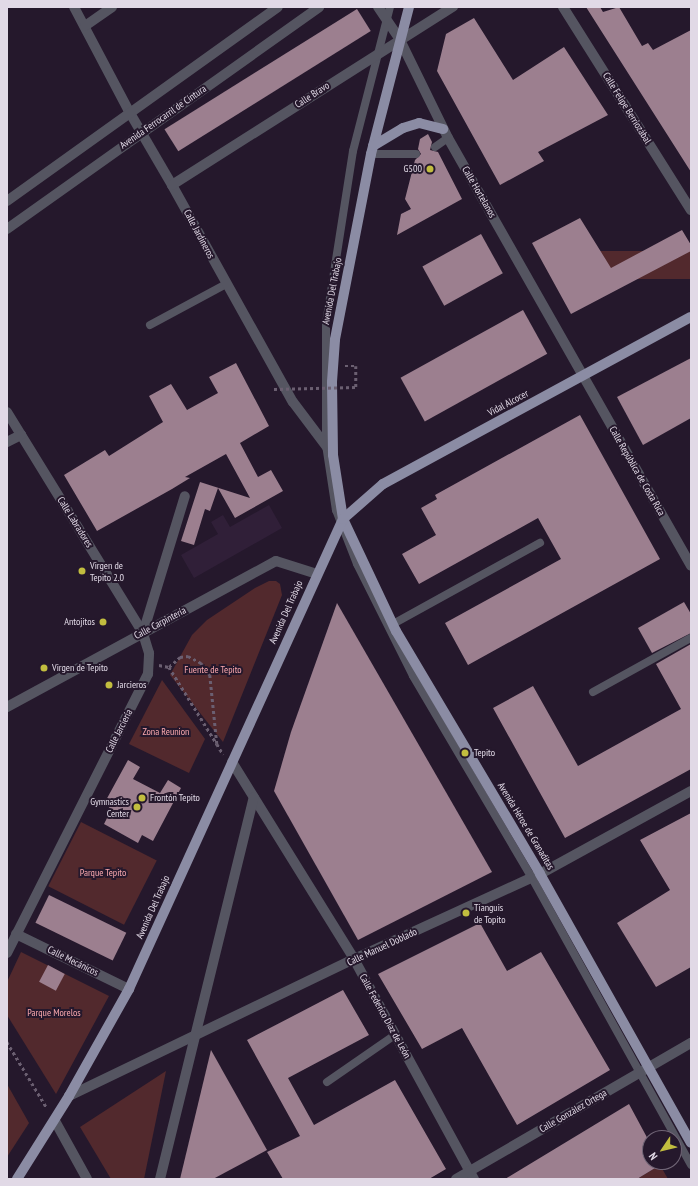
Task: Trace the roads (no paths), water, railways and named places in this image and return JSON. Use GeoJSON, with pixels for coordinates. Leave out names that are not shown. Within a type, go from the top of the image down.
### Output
{"type":"FeatureCollection","features":[{"type":"Feature","properties":{"kind":"main road","name":"Avenida Del Trabajo"},"geometry":{"type":"LineString","coordinates":[[17,1179],[55,1121],[130,989],[317,574],[342,522],[333,454],[332,382],[335,340],[372,150],[409,7]]}},
{"type":"Feature","properties":{"kind":"main road"},"geometry":{"type":"LineString","coordinates":[[372,150],[403,128],[419,123],[443,129]]}},
{"type":"Feature","properties":{"kind":"main road","name":"Vidal Alcocer"},"geometry":{"type":"LineString","coordinates":[[342,522],[383,484],[691,317]]}},
{"type":"Feature","properties":{"kind":"main road","name":"Avenida Héroe de Granaditas"},"geometry":{"type":"LineString","coordinates":[[342,522],[393,624],[645,1071],[691,1143]]}},
{"type":"Feature","properties":{"kind":"street","name":"Calle Jardineros"},"geometry":{"type":"LineString","coordinates":[[74,7],[140,133],[172,184],[226,284],[293,402],[333,454]]}},
{"type":"Feature","properties":{"kind":"street"},"geometry":{"type":"LineString","coordinates":[[85,26],[112,7]]}},
{"type":"Feature","properties":{"kind":"street"},"geometry":{"type":"LineString","coordinates":[[7,201],[278,7]]}},
{"type":"Feature","properties":{"kind":"street","name":"Avenida Ferrocarril de Cintura"},"geometry":{"type":"LineString","coordinates":[[7,229],[319,7]]}},
{"type":"Feature","properties":{"kind":"street","name":"Calle Hortelanos"},"geometry":{"type":"LineString","coordinates":[[378,7],[400,40],[443,129],[583,376]]}},
{"type":"Feature","properties":{"kind":"street","name":"Calle Bravo"},"geometry":{"type":"LineString","coordinates":[[172,184],[453,7]]}},
{"type":"Feature","properties":{"kind":"street","name":"Calle Felipe Berriozábal"},"geometry":{"type":"LineString","coordinates":[[563,7],[691,210]]}},
{"type":"Feature","properties":{"kind":"street","name":"Calle República de Costa Rica"},"geometry":{"type":"LineString","coordinates":[[583,376],[691,566]]}},
{"type":"Feature","properties":{"kind":"street","name":"Calle Labradores"},"geometry":{"type":"LineString","coordinates":[[7,412],[143,633]]}},
{"type":"Feature","properties":{"kind":"street"},"geometry":{"type":"LineString","coordinates":[[7,442],[21,435]]}},
{"type":"Feature","properties":{"kind":"street","name":"Calle Jarciería"},"geometry":{"type":"LineString","coordinates":[[7,953],[148,674],[149,663],[143,633],[185,496]]}},
{"type":"Feature","properties":{"kind":"street","name":"Calle Carpintería"},"geometry":{"type":"LineString","coordinates":[[7,707],[276,561],[317,574]]}},
{"type":"Feature","properties":{"kind":"street","name":"Calle Federico Díaz de León"},"geometry":{"type":"LineString","coordinates":[[231,764],[254,797],[354,959],[471,1175]]}},
{"type":"Feature","properties":{"kind":"street","name":"Calle Manuel Doblado"},"geometry":{"type":"LineString","coordinates":[[69,1096],[354,959],[536,876],[691,791]]}},
{"type":"Feature","properties":{"kind":"street"},"geometry":{"type":"LineString","coordinates":[[160,1179],[254,797]]}},
{"type":"Feature","properties":{"kind":"street","name":"Calle Mecánicos"},"geometry":{"type":"LineString","coordinates":[[16,934],[130,989]]}},
{"type":"Feature","properties":{"kind":"street","name":"Calle González Ortega"},"geometry":{"type":"LineString","coordinates":[[456,1179],[471,1175],[691,1043]]}},
{"type":"Feature","properties":{"kind":"street"},"geometry":{"type":"LineString","coordinates":[[55,1121],[87,1179]]}},
{"type":"Feature","properties":{"kind":"lane"},"geometry":{"type":"LineString","coordinates":[[390,7],[380,52],[353,151],[326,323],[326,445],[342,522],[373,599],[413,676],[536,876]]}},
{"type":"Feature","properties":{"kind":"lane"},"geometry":{"type":"LineString","coordinates":[[435,147],[448,138]]}},
{"type":"Feature","properties":{"kind":"lane"},"geometry":{"type":"LineString","coordinates":[[372,150],[416,154]]}},
{"type":"Feature","properties":{"kind":"lane"},"geometry":{"type":"LineString","coordinates":[[150,325],[226,284]]}},
{"type":"Feature","properties":{"kind":"lane"},"geometry":{"type":"LineString","coordinates":[[393,624],[540,543]]}},
{"type":"Feature","properties":{"kind":"lane"},"geometry":{"type":"LineString","coordinates":[[593,692],[691,638]]}},
{"type":"Feature","properties":{"kind":"lane"},"geometry":{"type":"LineString","coordinates":[[327,1082],[395,1035]]}},
{"type":"Feature","properties":{"kind":"lane"},"geometry":{"type":"LineString","coordinates":[[645,1071],[691,1165]]}},
{"type":"Feature","properties":{"kind":"place","name":"G500"},"geometry":{"type":"Point","coordinates":[430,169]}},
{"type":"Feature","properties":{"kind":"place","name":"Virgen de Tepito 2.0"},"geometry":{"type":"Point","coordinates":[82,571]}},
{"type":"Feature","properties":{"kind":"place","name":"Antojitos"},"geometry":{"type":"Point","coordinates":[103,622]}},
{"type":"Feature","properties":{"kind":"place","name":"Virgen de Tepito"},"geometry":{"type":"Point","coordinates":[44,668]}},
{"type":"Feature","properties":{"kind":"place","name":"Jarcieros"},"geometry":{"type":"Point","coordinates":[109,685]}},
{"type":"Feature","properties":{"kind":"place","name":"Tepito"},"geometry":{"type":"Point","coordinates":[465,753]}},
{"type":"Feature","properties":{"kind":"place","name":"Frontón Tepito"},"geometry":{"type":"Point","coordinates":[142,798]}},
{"type":"Feature","properties":{"kind":"place","name":"Gymnastics Center"},"geometry":{"type":"Point","coordinates":[137,807]}},
{"type":"Feature","properties":{"kind":"place","name":"Tianguis de Topito"},"geometry":{"type":"Point","coordinates":[466,913]}},
{"type":"Feature","properties":{"kind":"park label","name":"Fuente de Tepito"},"geometry":{"type":"Point","coordinates":[213,670]}},
{"type":"Feature","properties":{"kind":"park label","name":"Zona Reunion"},"geometry":{"type":"Point","coordinates":[166,732]}},
{"type":"Feature","properties":{"kind":"park label","name":"Parque Tepito"},"geometry":{"type":"Point","coordinates":[103,873]}},
{"type":"Feature","properties":{"kind":"park label","name":"Parque Morelos"},"geometry":{"type":"Point","coordinates":[54,1013]}}]}
